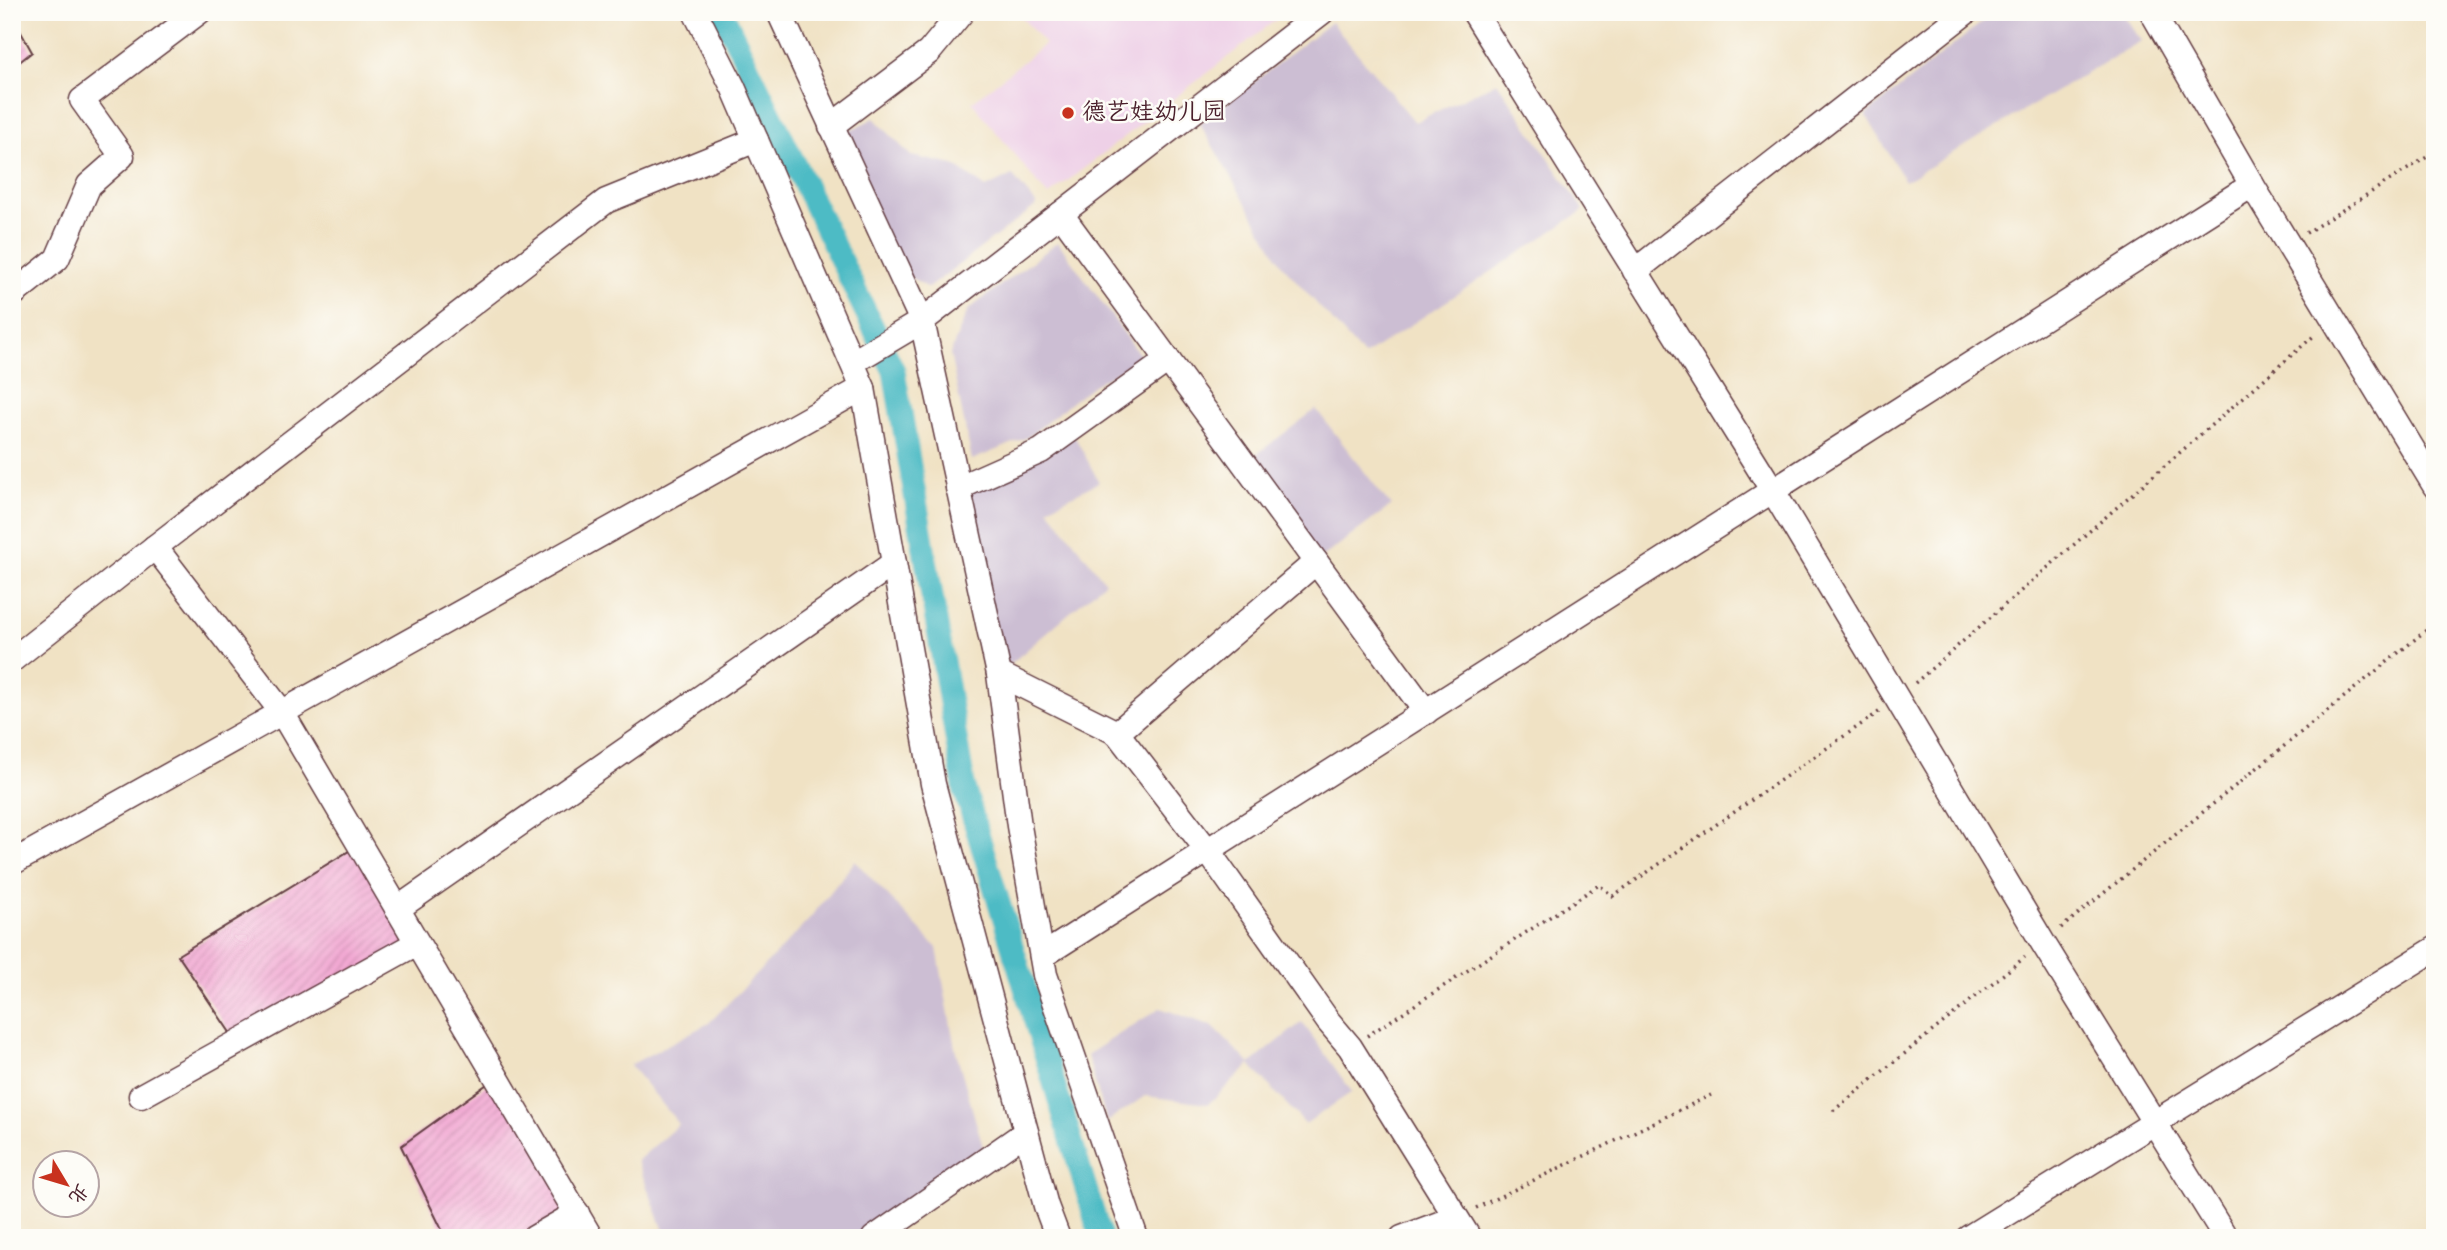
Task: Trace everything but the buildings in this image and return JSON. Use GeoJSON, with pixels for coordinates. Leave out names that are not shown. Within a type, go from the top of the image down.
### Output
{"type":"FeatureCollection","features":[{"type":"Feature","properties":{"kind":"street"},"geometry":{"type":"LineString","coordinates":[[12,295],[57,259],[89,186],[122,156],[82,100],[199,12]]}},
{"type":"Feature","properties":{"kind":"street"},"geometry":{"type":"LineString","coordinates":[[695,12],[733,87],[863,388],[933,785],[1046,1206],[1058,1238]]}},
{"type":"Feature","properties":{"kind":"street"},"geometry":{"type":"LineString","coordinates":[[779,12],[922,321],[999,674],[1019,826],[1045,975],[1136,1238]]}},
{"type":"Feature","properties":{"kind":"street"},"geometry":{"type":"LineString","coordinates":[[831,126],[929,52],[962,12]]}},
{"type":"Feature","properties":{"kind":"street"},"geometry":{"type":"LineString","coordinates":[[853,362],[922,321],[1322,12]]}},
{"type":"Feature","properties":{"kind":"street"},"geometry":{"type":"LineString","coordinates":[[1474,12],[1773,491],[2043,943],[2226,1238]]}},
{"type":"Feature","properties":{"kind":"street"},"geometry":{"type":"LineString","coordinates":[[1636,271],[1966,12]]}},
{"type":"Feature","properties":{"kind":"street"},"geometry":{"type":"LineString","coordinates":[[2152,12],[2252,185],[2435,486]]}},
{"type":"Feature","properties":{"kind":"street"},"geometry":{"type":"LineString","coordinates":[[12,660],[606,201],[756,140]]}},
{"type":"Feature","properties":{"kind":"street"},"geometry":{"type":"LineString","coordinates":[[1042,956],[2252,185]]}},
{"type":"Feature","properties":{"kind":"street"},"geometry":{"type":"LineString","coordinates":[[1061,214],[1426,712]]}},
{"type":"Feature","properties":{"kind":"street"},"geometry":{"type":"LineString","coordinates":[[958,488],[1041,451],[1168,359]]}},
{"type":"Feature","properties":{"kind":"street"},"geometry":{"type":"LineString","coordinates":[[12,863],[863,388]]}},
{"type":"Feature","properties":{"kind":"street"},"geometry":{"type":"LineString","coordinates":[[155,547],[281,711],[591,1238]]}},
{"type":"Feature","properties":{"kind":"street"},"geometry":{"type":"LineString","coordinates":[[1117,733],[1316,562]]}},
{"type":"Feature","properties":{"kind":"street"},"geometry":{"type":"LineString","coordinates":[[397,909],[894,563]]}},
{"type":"Feature","properties":{"kind":"street"},"geometry":{"type":"LineString","coordinates":[[999,674],[1117,733],[1208,851],[1328,1021],[1350,1047],[1462,1228],[1402,1238]]}},
{"type":"Feature","properties":{"kind":"street"},"geometry":{"type":"LineString","coordinates":[[141,1097],[417,943]]}},
{"type":"Feature","properties":{"kind":"street"},"geometry":{"type":"LineString","coordinates":[[1968,1238],[2435,949]]}},
{"type":"Feature","properties":{"kind":"street"},"geometry":{"type":"LineString","coordinates":[[874,1238],[1026,1132]]}},
{"type":"Feature","properties":{"kind":"street"},"geometry":{"type":"LineString","coordinates":[[534,1238],[577,1213]]}},
{"type":"Feature","properties":{"kind":"path"},"geometry":{"type":"LineString","coordinates":[[2427,12],[2435,24]]}},
{"type":"Feature","properties":{"kind":"path"},"geometry":{"type":"LineString","coordinates":[[2288,244],[2435,152]]}},
{"type":"Feature","properties":{"kind":"path"},"geometry":{"type":"LineString","coordinates":[[1350,1047],[1599,885],[1613,896],[1897,699],[2333,319]]}},
{"type":"Feature","properties":{"kind":"path"},"geometry":{"type":"LineString","coordinates":[[1833,1111],[2435,623]]}},
{"type":"Feature","properties":{"kind":"path"},"geometry":{"type":"LineString","coordinates":[[1462,1228],[1711,1095]]}},
{"type":"Feature","properties":{"kind":"shaded area","name":"德艺娃幼儿园"},"geometry":{"type":"Polygon","coordinates":[[[1017,12],[1286,12],[1048,196],[972,102],[1045,44],[1017,12]]]}},
{"type":"Feature","properties":{"kind":"shaded area"},"geometry":{"type":"Polygon","coordinates":[[[1995,12],[2122,12],[2141,41],[1905,181],[1866,115],[1995,12]]]}},
{"type":"Feature","properties":{"kind":"shaded area"},"geometry":{"type":"Polygon","coordinates":[[[1331,22],[1415,122],[1497,82],[1584,210],[1364,356],[1282,265],[1200,124],[1331,22]]]}},
{"type":"Feature","properties":{"kind":"shaded area"},"geometry":{"type":"Polygon","coordinates":[[[874,118],[911,156],[954,165],[986,188],[1012,175],[1037,205],[928,288],[897,269],[837,137],[874,118]]]}},
{"type":"Feature","properties":{"kind":"shaded area"},"geometry":{"type":"Polygon","coordinates":[[[1058,242],[1142,358],[1093,385],[1028,437],[972,460],[950,354],[968,310],[1058,242]]]}},
{"type":"Feature","properties":{"kind":"shaded area"},"geometry":{"type":"Polygon","coordinates":[[[1316,409],[1391,506],[1316,562],[1244,464],[1316,409]]]}},
{"type":"Feature","properties":{"kind":"shaded area"},"geometry":{"type":"Polygon","coordinates":[[[1074,435],[1099,482],[1048,508],[1105,582],[999,674],[958,488],[1074,435]]]}},
{"type":"Feature","properties":{"kind":"shaded area"},"geometry":{"type":"Polygon","coordinates":[[[855,861],[937,948],[955,1048],[983,1147],[853,1238],[653,1238],[664,1231],[637,1161],[679,1124],[630,1065],[709,1023],[807,922],[855,861]]]}},
{"type":"Feature","properties":{"kind":"shaded area"},"geometry":{"type":"Polygon","coordinates":[[[1160,1008],[1212,1026],[1250,1064],[1302,1022],[1352,1092],[1305,1124],[1250,1065],[1208,1104],[1145,1096],[1107,1122],[1087,1055],[1160,1008]]]}},
{"type":"Feature","properties":{"kind":"waterway"},"geometry":{"type":"LineString","coordinates":[[722,12],[894,371],[965,791],[1101,1238]]}},
{"type":"Feature","properties":{"kind":"place","name":"德艺娃幼儿园"},"geometry":{"type":"Point","coordinates":[1068,113]}}]}
